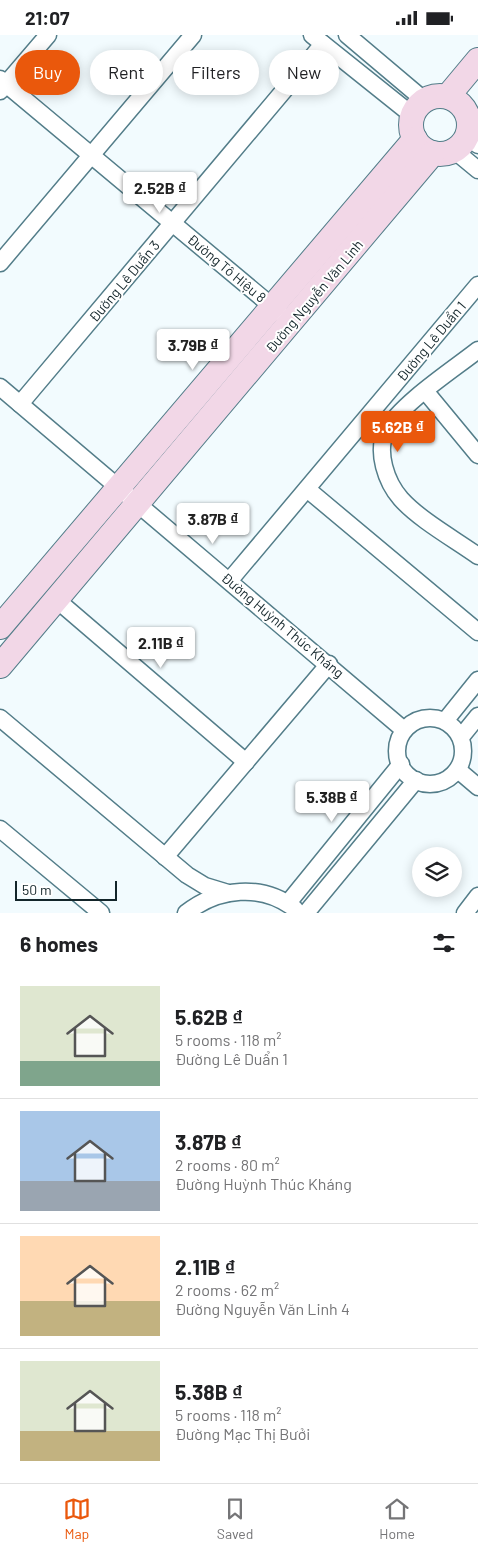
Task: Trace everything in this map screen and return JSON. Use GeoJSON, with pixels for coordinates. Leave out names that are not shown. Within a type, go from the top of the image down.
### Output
{"type":"FeatureCollection","features":[{"type":"Feature","properties":{"kind":"street"},"geometry":{"type":"LineString","coordinates":[[2,85],[48,35]]}},
{"type":"Feature","properties":{"kind":"street"},"geometry":{"type":"LineString","coordinates":[[0,263],[193,35]]}},
{"type":"Feature","properties":{"kind":"street"},"geometry":{"type":"LineString","coordinates":[[347,35],[418,108]]}},
{"type":"Feature","properties":{"kind":"street"},"geometry":{"type":"LineString","coordinates":[[318,39],[418,108]]}},
{"type":"Feature","properties":{"kind":"street","name":"Đường Lê Duẩn 3"},"geometry":{"type":"LineString","coordinates":[[20,404],[172,223],[318,39]]}},
{"type":"Feature","properties":{"kind":"street"},"geometry":{"type":"LineString","coordinates":[[448,96],[478,60]]}},
{"type":"Feature","properties":{"kind":"street","name":"Đường Tô Hiệu 8"},"geometry":{"type":"LineString","coordinates":[[2,85],[91,155],[292,323]]}},
{"type":"Feature","properties":{"kind":"street"},"geometry":{"type":"LineString","coordinates":[[449,145],[470,128],[472,105],[462,105],[448,96],[440,95],[418,108],[411,123],[449,145],[478,170]]}},
{"type":"Feature","properties":{"kind":"street","name":"Đường Nguyễn Văn Linh"},"geometry":{"type":"LineString","coordinates":[[0,627],[272,306],[449,145]]}},
{"type":"Feature","properties":{"kind":"street","name":"Đường Nguyễn Văn Linh"},"geometry":{"type":"LineString","coordinates":[[0,666],[292,323],[449,145]]}},
{"type":"Feature","properties":{"kind":"street","name":"Đường Lê Duẩn 1"},"geometry":{"type":"LineString","coordinates":[[230,580],[478,285]]}},
{"type":"Feature","properties":{"kind":"street"},"geometry":{"type":"LineString","coordinates":[[478,350],[408,406],[386,431],[382,443],[386,471],[392,486],[402,499],[478,556]]}},
{"type":"Feature","properties":{"kind":"street","name":"Đường Huỳnh Thúc Kháng"},"geometry":{"type":"LineString","coordinates":[[0,387],[140,503],[404,730]]}},
{"type":"Feature","properties":{"kind":"street"},"geometry":{"type":"LineString","coordinates":[[426,392],[478,455]]}},
{"type":"Feature","properties":{"kind":"street"},"geometry":{"type":"LineString","coordinates":[[307,489],[478,632]]}},
{"type":"Feature","properties":{"kind":"street"},"geometry":{"type":"LineString","coordinates":[[56,600],[246,762]]}},
{"type":"Feature","properties":{"kind":"street"},"geometry":{"type":"LineString","coordinates":[[165,857],[329,664]]}},
{"type":"Feature","properties":{"kind":"street"},"geometry":{"type":"LineString","coordinates":[[445,721],[478,680]]}},
{"type":"Feature","properties":{"kind":"street"},"geometry":{"type":"LineString","coordinates":[[460,737],[478,716]]}},
{"type":"Feature","properties":{"kind":"street"},"geometry":{"type":"LineString","coordinates":[[434,717],[445,721],[454,728],[460,737],[463,748],[462,759],[458,769],[450,778],[430,784],[410,777],[400,764],[397,749],[404,730],[413,722],[423,718],[434,717]]}},
{"type":"Feature","properties":{"kind":"street"},"geometry":{"type":"LineString","coordinates":[[0,718],[187,875],[205,887],[228,893]]}},
{"type":"Feature","properties":{"kind":"street"},"geometry":{"type":"LineString","coordinates":[[288,903],[400,764]]}},
{"type":"Feature","properties":{"kind":"street"},"geometry":{"type":"LineString","coordinates":[[458,769],[478,787]]}},
{"type":"Feature","properties":{"kind":"street"},"geometry":{"type":"LineString","coordinates":[[306,913],[416,780]]}},
{"type":"Feature","properties":{"kind":"street"},"geometry":{"type":"LineString","coordinates":[[0,829],[101,913]]}},
{"type":"Feature","properties":{"kind":"street"},"geometry":{"type":"LineString","coordinates":[[186,913],[210,898],[236,891],[263,893],[288,903],[301,913]]}},
{"type":"Feature","properties":{"kind":"street"},"geometry":{"type":"LineString","coordinates":[[465,913],[478,897]]}}]}
